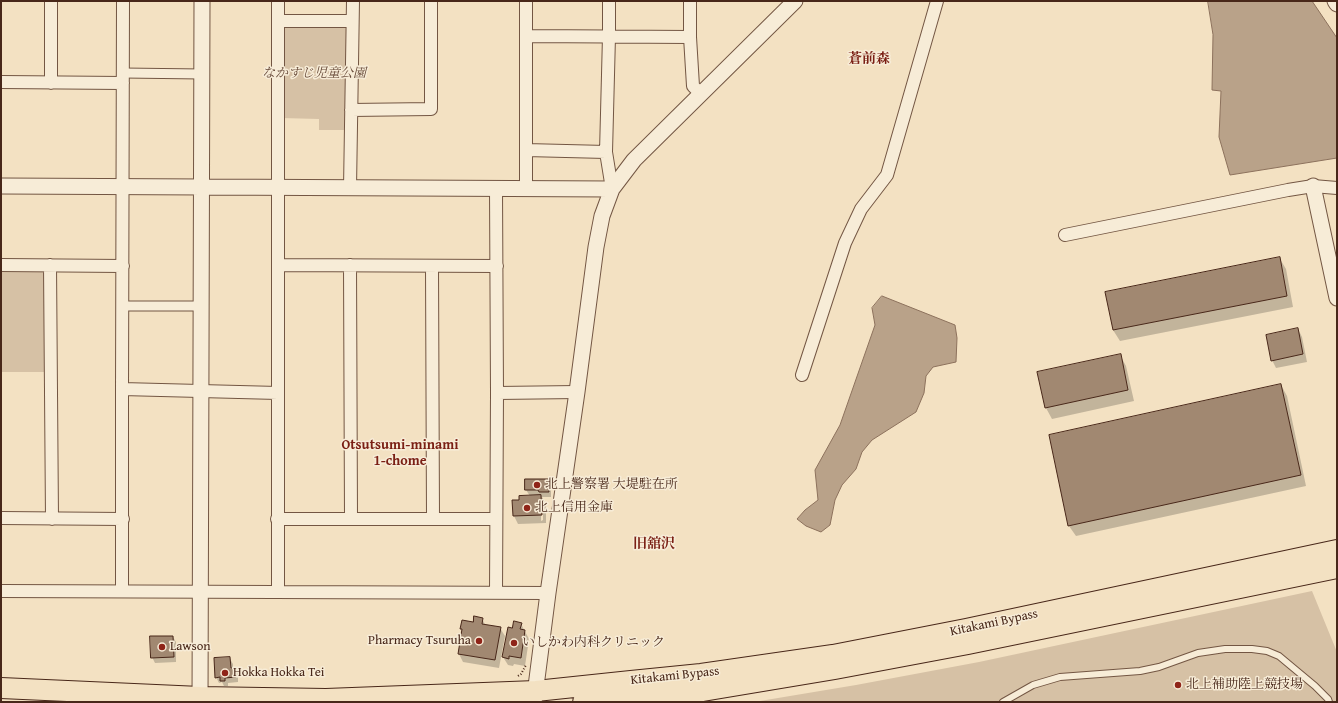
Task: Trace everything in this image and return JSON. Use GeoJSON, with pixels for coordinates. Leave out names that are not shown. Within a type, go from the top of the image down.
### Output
{"type":"FeatureCollection","features":[{"type":"Feature","properties":{"kind":"highway","name":"Kitakami Bypass"},"geometry":{"type":"LineString","coordinates":[[1,688],[200,699],[535,696],[834,655],[974,628],[1337,550]]}},
{"type":"Feature","properties":{"kind":"highway","name":"Kitakami Bypass"},"geometry":{"type":"LineString","coordinates":[[583,702],[703,691],[835,669],[968,644],[1337,568]]}},
{"type":"Feature","properties":{"kind":"street"},"geometry":{"type":"LineString","coordinates":[[51,1],[51,83]]}},
{"type":"Feature","properties":{"kind":"street"},"geometry":{"type":"LineString","coordinates":[[122,591],[123,1]]}},
{"type":"Feature","properties":{"kind":"street"},"geometry":{"type":"LineString","coordinates":[[200,699],[202,1]]}},
{"type":"Feature","properties":{"kind":"street"},"geometry":{"type":"LineString","coordinates":[[278,1],[278,591]]}},
{"type":"Feature","properties":{"kind":"street"},"geometry":{"type":"LineString","coordinates":[[350,188],[353,1]]}},
{"type":"Feature","properties":{"kind":"street"},"geometry":{"type":"LineString","coordinates":[[352,110],[431,109],[431,1]]}},
{"type":"Feature","properties":{"kind":"street"},"geometry":{"type":"LineString","coordinates":[[526,1],[526,189]]}},
{"type":"Feature","properties":{"kind":"street"},"geometry":{"type":"LineString","coordinates":[[609,1],[606,152],[612,190]]}},
{"type":"Feature","properties":{"kind":"street"},"geometry":{"type":"LineString","coordinates":[[690,1],[690,37],[693,86],[701,94]]}},
{"type":"Feature","properties":{"kind":"street"},"geometry":{"type":"LineString","coordinates":[[535,696],[596,247],[602,216],[612,190],[634,160],[795,1]]}},
{"type":"Feature","properties":{"kind":"street"},"geometry":{"type":"LineString","coordinates":[[802,375],[846,243],[861,209],[887,174],[937,1]]}},
{"type":"Feature","properties":{"kind":"street"},"geometry":{"type":"LineString","coordinates":[[278,21],[352,21]]}},
{"type":"Feature","properties":{"kind":"street"},"geometry":{"type":"LineString","coordinates":[[526,36],[690,37]]}},
{"type":"Feature","properties":{"kind":"street"},"geometry":{"type":"LineString","coordinates":[[1,82],[51,83],[202,74]]}},
{"type":"Feature","properties":{"kind":"street"},"geometry":{"type":"LineString","coordinates":[[526,150],[606,152]]}},
{"type":"Feature","properties":{"kind":"street"},"geometry":{"type":"LineString","coordinates":[[1,186],[612,190]]}},
{"type":"Feature","properties":{"kind":"street"},"geometry":{"type":"LineString","coordinates":[[1065,234],[1288,190],[1313,186],[1337,188]]}},
{"type":"Feature","properties":{"kind":"street"},"geometry":{"type":"LineString","coordinates":[[1313,186],[1337,298]]}},
{"type":"Feature","properties":{"kind":"street"},"geometry":{"type":"LineString","coordinates":[[496,189],[496,592]]}},
{"type":"Feature","properties":{"kind":"street"},"geometry":{"type":"LineString","coordinates":[[1,265],[123,266]]}},
{"type":"Feature","properties":{"kind":"street"},"geometry":{"type":"LineString","coordinates":[[278,265],[497,266]]}},
{"type":"Feature","properties":{"kind":"street"},"geometry":{"type":"LineString","coordinates":[[350,265],[350,519]]}},
{"type":"Feature","properties":{"kind":"street"},"geometry":{"type":"LineString","coordinates":[[50,266],[52,519]]}},
{"type":"Feature","properties":{"kind":"street"},"geometry":{"type":"LineString","coordinates":[[432,266],[433,519]]}},
{"type":"Feature","properties":{"kind":"street"},"geometry":{"type":"LineString","coordinates":[[123,306],[201,306]]}},
{"type":"Feature","properties":{"kind":"street"},"geometry":{"type":"LineString","coordinates":[[122,389],[278,393]]}},
{"type":"Feature","properties":{"kind":"street"},"geometry":{"type":"LineString","coordinates":[[497,393],[577,392]]}},
{"type":"Feature","properties":{"kind":"street"},"geometry":{"type":"LineString","coordinates":[[1,518],[123,519]]}},
{"type":"Feature","properties":{"kind":"street"},"geometry":{"type":"LineString","coordinates":[[277,519],[496,518]]}},
{"type":"Feature","properties":{"kind":"street"},"geometry":{"type":"LineString","coordinates":[[1,591],[548,593]]}},
{"type":"Feature","properties":{"kind":"lane"},"geometry":{"type":"LineString","coordinates":[[1003,702],[1033,685],[1060,677],[1140,671],[1159,667],[1198,653],[1225,649],[1252,649],[1267,651],[1279,656],[1315,686],[1328,699],[1329,702]]}},
{"type":"Feature","properties":{"kind":"green space","name":"なかすじ児童公園"},"geometry":{"type":"Polygon","coordinates":[[[288,25],[343,25],[347,29],[346,130],[319,130],[319,119],[281,118],[282,30],[288,25]]]}},
{"type":"Feature","properties":{"kind":"green space"},"geometry":{"type":"Polygon","coordinates":[[[1,269],[41,269],[45,274],[45,372],[1,372],[1,269]]]}},
{"type":"Feature","properties":{"kind":"green space"},"geometry":{"type":"Polygon","coordinates":[[[1312,591],[1337,652],[1337,702],[754,702],[979,662],[1312,591]]]}},
{"type":"Feature","properties":{"kind":"shaded area"},"geometry":{"type":"Polygon","coordinates":[[[1208,1],[1312,1],[1337,38],[1337,158],[1230,175],[1219,137],[1221,91],[1212,90],[1213,35],[1208,1]]]}},
{"type":"Feature","properties":{"kind":"shaded area"},"geometry":{"type":"Polygon","coordinates":[[[882,296],[955,325],[957,338],[956,362],[933,367],[926,376],[924,393],[916,412],[872,440],[862,452],[856,469],[842,485],[835,500],[830,525],[821,532],[806,526],[797,519],[805,510],[818,500],[815,470],[840,425],[875,325],[872,308],[882,296]]]}},
{"type":"Feature","properties":{"kind":"building"},"geometry":{"type":"Polygon","coordinates":[[[1280,257],[1287,296],[1113,330],[1105,292],[1280,257]]]}},
{"type":"Feature","properties":{"kind":"building"},"geometry":{"type":"Polygon","coordinates":[[[1298,328],[1303,354],[1271,361],[1266,335],[1298,328]]]}},
{"type":"Feature","properties":{"kind":"building"},"geometry":{"type":"Polygon","coordinates":[[[1121,354],[1128,390],[1045,408],[1037,372],[1121,354]]]}},
{"type":"Feature","properties":{"kind":"building"},"geometry":{"type":"Polygon","coordinates":[[[1281,384],[1301,475],[1068,526],[1049,435],[1281,384]]]}},
{"type":"Feature","properties":{"kind":"building","name":"北上警察署 大堤駐在所"},"geometry":{"type":"Polygon","coordinates":[[[525,479],[548,479],[549,492],[525,490],[525,479]]]}},
{"type":"Feature","properties":{"kind":"building","name":"北上信用金庫"},"geometry":{"type":"Polygon","coordinates":[[[541,495],[542,515],[513,516],[512,500],[519,500],[519,496],[541,495]]]}},
{"type":"Feature","properties":{"kind":"building","name":"Pharmacy Tsuruha"},"geometry":{"type":"Polygon","coordinates":[[[474,616],[483,618],[482,624],[501,627],[495,660],[458,654],[462,620],[473,622],[474,616]]]}},
{"type":"Feature","properties":{"kind":"building","name":"いしかわ内科クリニック"},"geometry":{"type":"Polygon","coordinates":[[[514,621],[522,623],[520,629],[525,630],[521,658],[509,656],[509,659],[502,657],[508,627],[512,628],[514,621]]]}},
{"type":"Feature","properties":{"kind":"building","name":"Lawson"},"geometry":{"type":"Polygon","coordinates":[[[150,636],[173,636],[174,657],[151,658],[150,636]]]}},
{"type":"Feature","properties":{"kind":"building","name":"Hokka Hokka Tei"},"geometry":{"type":"Polygon","coordinates":[[[230,657],[231,668],[235,668],[236,677],[225,678],[225,681],[220,681],[220,677],[215,678],[214,658],[230,657]]]}},
{"type":"Feature","properties":{"kind":"place","name":"北上警察署 大堤駐在所"},"geometry":{"type":"Point","coordinates":[537,485]}},
{"type":"Feature","properties":{"kind":"place","name":"北上信用金庫"},"geometry":{"type":"Point","coordinates":[527,508]}},
{"type":"Feature","properties":{"kind":"place","name":"Pharmacy Tsuruha"},"geometry":{"type":"Point","coordinates":[479,641]}},
{"type":"Feature","properties":{"kind":"place","name":"いしかわ内科クリニック"},"geometry":{"type":"Point","coordinates":[514,643]}},
{"type":"Feature","properties":{"kind":"place","name":"Lawson"},"geometry":{"type":"Point","coordinates":[162,647]}},
{"type":"Feature","properties":{"kind":"place","name":"Hokka Hokka Tei"},"geometry":{"type":"Point","coordinates":[225,673]}},
{"type":"Feature","properties":{"kind":"place","name":"北上補助陸上競技場"},"geometry":{"type":"Point","coordinates":[1178,685]}},
{"type":"Feature","properties":{"kind":"district","name":"蒼前森"},"geometry":{"type":"Point","coordinates":[869,59]}},
{"type":"Feature","properties":{"kind":"district","name":"Otsutsumi-minami 1-chome"},"geometry":{"type":"Point","coordinates":[400,454]}},
{"type":"Feature","properties":{"kind":"district","name":"旧舘沢"},"geometry":{"type":"Point","coordinates":[654,544]}}]}
